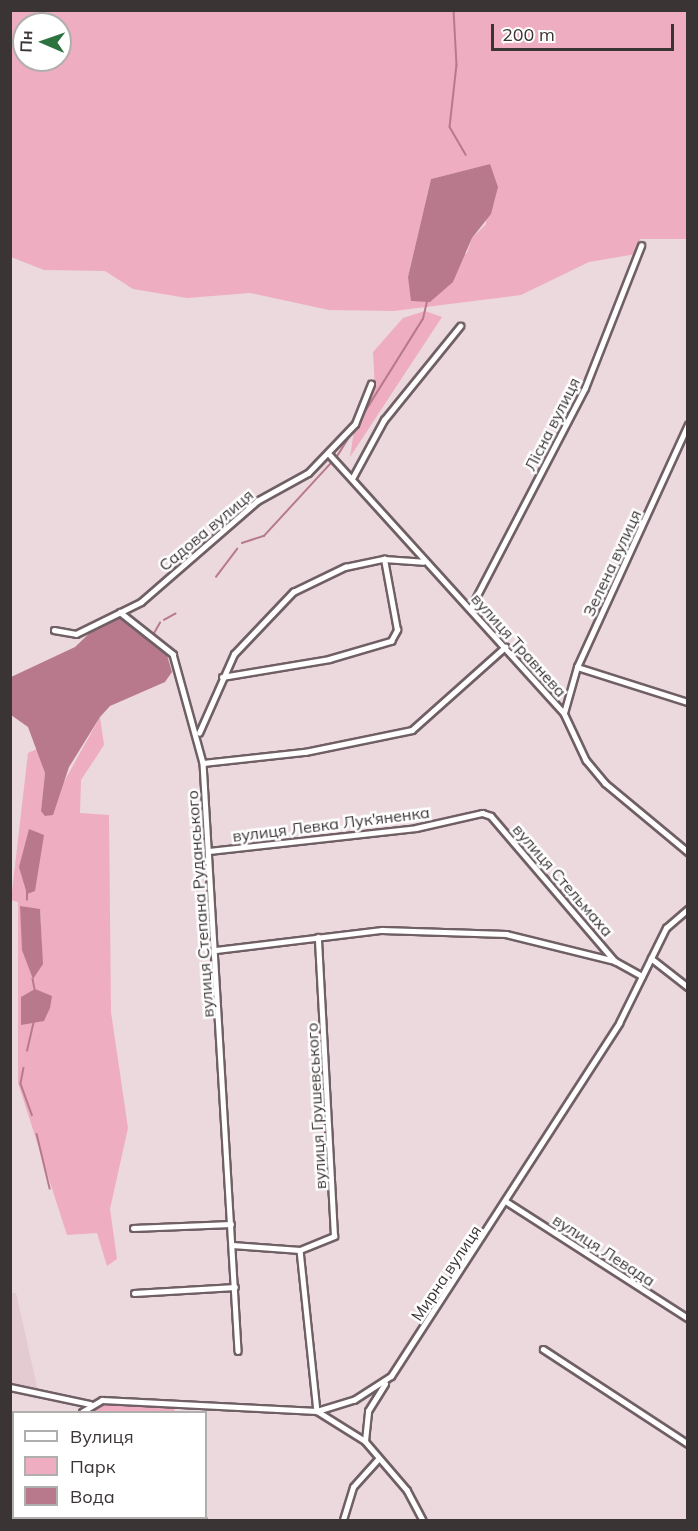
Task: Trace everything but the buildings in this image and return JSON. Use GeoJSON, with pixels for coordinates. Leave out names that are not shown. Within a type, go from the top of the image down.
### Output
{"type":"FeatureCollection","features":[{"type":"Feature","properties":{"kind":"street","name":"Лісна вулиця"},"geometry":{"type":"LineString","coordinates":[[471,607],[585,388],[641,246]]}},
{"type":"Feature","properties":{"kind":"street"},"geometry":{"type":"LineString","coordinates":[[353,477],[384,420],[460,326]]}},
{"type":"Feature","properties":{"kind":"street","name":"Садова вулиця"},"geometry":{"type":"LineString","coordinates":[[54,630],[76,634],[141,602],[257,501],[330,455],[355,424],[371,384]]}},
{"type":"Feature","properties":{"kind":"street","name":"Зелена вулиця"},"geometry":{"type":"LineString","coordinates":[[564,712],[577,667],[687,425]]}},
{"type":"Feature","properties":{"kind":"street","name":"вулиця Травнева"},"geometry":{"type":"LineString","coordinates":[[330,455],[353,477],[423,562],[471,607],[564,712],[586,760],[605,783],[687,852]]}},
{"type":"Feature","properties":{"kind":"street"},"geometry":{"type":"LineString","coordinates":[[198,734],[234,654],[293,592],[316,577],[384,559],[423,562]]}},
{"type":"Feature","properties":{"kind":"street"},"geometry":{"type":"LineString","coordinates":[[222,677],[330,659],[392,641],[397,630],[384,559]]}},
{"type":"Feature","properties":{"kind":"street","name":"вулиця Степана Руданського"},"geometry":{"type":"LineString","coordinates":[[120,612],[173,654],[198,734],[203,762],[216,950],[238,1351]]}},
{"type":"Feature","properties":{"kind":"street"},"geometry":{"type":"LineString","coordinates":[[203,762],[305,752],[412,730],[505,647]]}},
{"type":"Feature","properties":{"kind":"street"},"geometry":{"type":"LineString","coordinates":[[577,667],[687,702]]}},
{"type":"Feature","properties":{"kind":"street","name":"вулиця Левка Лук'яненка"},"geometry":{"type":"LineString","coordinates":[[209,851],[416,828],[469,814],[491,816]]}},
{"type":"Feature","properties":{"kind":"street","name":"вулиця Стельмаха"},"geometry":{"type":"LineString","coordinates":[[491,816],[615,961]]}},
{"type":"Feature","properties":{"kind":"street","name":"Мирна вулиця"},"geometry":{"type":"LineString","coordinates":[[10,1387],[90,1404],[317,1411],[354,1400],[391,1376],[507,1202],[619,1023],[669,922],[687,909]]}},
{"type":"Feature","properties":{"kind":"street"},"geometry":{"type":"LineString","coordinates":[[216,950],[382,930],[506,934],[615,961],[642,976]]}},
{"type":"Feature","properties":{"kind":"street","name":"вулиця Грушевського"},"geometry":{"type":"LineString","coordinates":[[232,1245],[300,1250],[334,1236],[318,937]]}},
{"type":"Feature","properties":{"kind":"street"},"geometry":{"type":"LineString","coordinates":[[651,958],[687,987]]}},
{"type":"Feature","properties":{"kind":"street","name":"вулиця Левада"},"geometry":{"type":"LineString","coordinates":[[507,1202],[687,1318]]}},
{"type":"Feature","properties":{"kind":"street"},"geometry":{"type":"LineString","coordinates":[[134,1228],[231,1224]]}},
{"type":"Feature","properties":{"kind":"street"},"geometry":{"type":"LineString","coordinates":[[300,1250],[317,1411],[365,1442],[377,1460],[407,1490],[423,1521]]}},
{"type":"Feature","properties":{"kind":"street"},"geometry":{"type":"LineString","coordinates":[[134,1293],[235,1287]]}},
{"type":"Feature","properties":{"kind":"street"},"geometry":{"type":"LineString","coordinates":[[543,1348],[687,1443]]}},
{"type":"Feature","properties":{"kind":"street"},"geometry":{"type":"LineString","coordinates":[[365,1442],[370,1405],[391,1376]]}},
{"type":"Feature","properties":{"kind":"street"},"geometry":{"type":"LineString","coordinates":[[84,1411],[90,1404]]}},
{"type":"Feature","properties":{"kind":"street"},"geometry":{"type":"LineString","coordinates":[[179,1411],[180,1406]]}},
{"type":"Feature","properties":{"kind":"street"},"geometry":{"type":"LineString","coordinates":[[343,1521],[353,1487],[377,1460]]}},
{"type":"Feature","properties":{"kind":"shaded area"},"geometry":{"type":"Polygon","coordinates":[[[11,1293],[16,1293],[38,1391],[11,1383],[11,1293]]]}},
{"type":"Feature","properties":{"kind":"green space"},"geometry":{"type":"Polygon","coordinates":[[[10,11],[687,11],[687,239],[640,239],[636,254],[589,262],[521,295],[394,311],[329,310],[250,293],[187,298],[133,289],[105,271],[44,270],[11,257],[10,11]],[[490,164],[431,179],[408,277],[467,253],[472,238],[486,224],[490,164]]]}},
{"type":"Feature","properties":{"kind":"green space"},"geometry":{"type":"Polygon","coordinates":[[[425,311],[442,317],[350,457],[354,431],[375,389],[373,352],[403,318],[425,311]]]}},
{"type":"Feature","properties":{"kind":"green space"},"geometry":{"type":"Polygon","coordinates":[[[100,717],[104,745],[81,780],[80,813],[109,815],[111,1012],[128,1128],[110,1209],[117,1259],[107,1266],[97,1233],[67,1235],[18,1083],[18,902],[11,900],[28,753],[37,749],[45,773],[41,811],[55,798],[100,717]],[[20,906],[42,949],[40,910],[20,906]]]}},
{"type":"Feature","properties":{"kind":"green space"},"geometry":{"type":"Polygon","coordinates":[[[103,1403],[175,1408],[174,1411],[87,1411],[103,1403]]]}},
{"type":"Feature","properties":{"kind":"water"},"geometry":{"type":"Polygon","coordinates":[[[490,164],[498,187],[491,214],[472,238],[453,282],[430,302],[411,301],[408,277],[431,179],[490,164]]]}},
{"type":"Feature","properties":{"kind":"water"},"geometry":{"type":"Polygon","coordinates":[[[118,614],[167,655],[172,672],[165,682],[110,706],[100,717],[69,767],[53,815],[45,816],[41,811],[45,773],[28,727],[11,715],[11,677],[75,647],[100,623],[118,614]]]}},
{"type":"Feature","properties":{"kind":"water"},"geometry":{"type":"Polygon","coordinates":[[[29,829],[44,835],[35,891],[27,894],[19,867],[29,829]]]}},
{"type":"Feature","properties":{"kind":"water"},"geometry":{"type":"Polygon","coordinates":[[[20,906],[40,909],[43,964],[33,979],[22,950],[20,906]]]}},
{"type":"Feature","properties":{"kind":"water"},"geometry":{"type":"Polygon","coordinates":[[[35,989],[52,996],[50,1008],[44,1021],[21,1025],[21,997],[35,989]]]}},
{"type":"Feature","properties":{"kind":"waterway"},"geometry":{"type":"LineString","coordinates":[[454,10],[457,65],[450,127],[466,155]]}},
{"type":"Feature","properties":{"kind":"waterway"},"geometry":{"type":"LineString","coordinates":[[336,458],[423,319],[427,302]]}},
{"type":"Feature","properties":{"kind":"waterway"},"geometry":{"type":"LineString","coordinates":[[242,543],[264,536],[332,462]]}},
{"type":"Feature","properties":{"kind":"waterway"},"geometry":{"type":"LineString","coordinates":[[216,577],[237,549]]}},
{"type":"Feature","properties":{"kind":"waterway"},"geometry":{"type":"LineString","coordinates":[[164,620],[175,614]]}},
{"type":"Feature","properties":{"kind":"waterway"},"geometry":{"type":"LineString","coordinates":[[153,635],[160,623]]}},
{"type":"Feature","properties":{"kind":"waterway"},"geometry":{"type":"LineString","coordinates":[[27,892],[27,900]]}},
{"type":"Feature","properties":{"kind":"waterway"},"geometry":{"type":"LineString","coordinates":[[33,979],[35,989]]}},
{"type":"Feature","properties":{"kind":"waterway"},"geometry":{"type":"LineString","coordinates":[[27,1051],[33,1024]]}},
{"type":"Feature","properties":{"kind":"waterway"},"geometry":{"type":"LineString","coordinates":[[24,1068],[21,1084],[32,1115]]}},
{"type":"Feature","properties":{"kind":"waterway"},"geometry":{"type":"LineString","coordinates":[[37,1134],[50,1188]]}}]}
